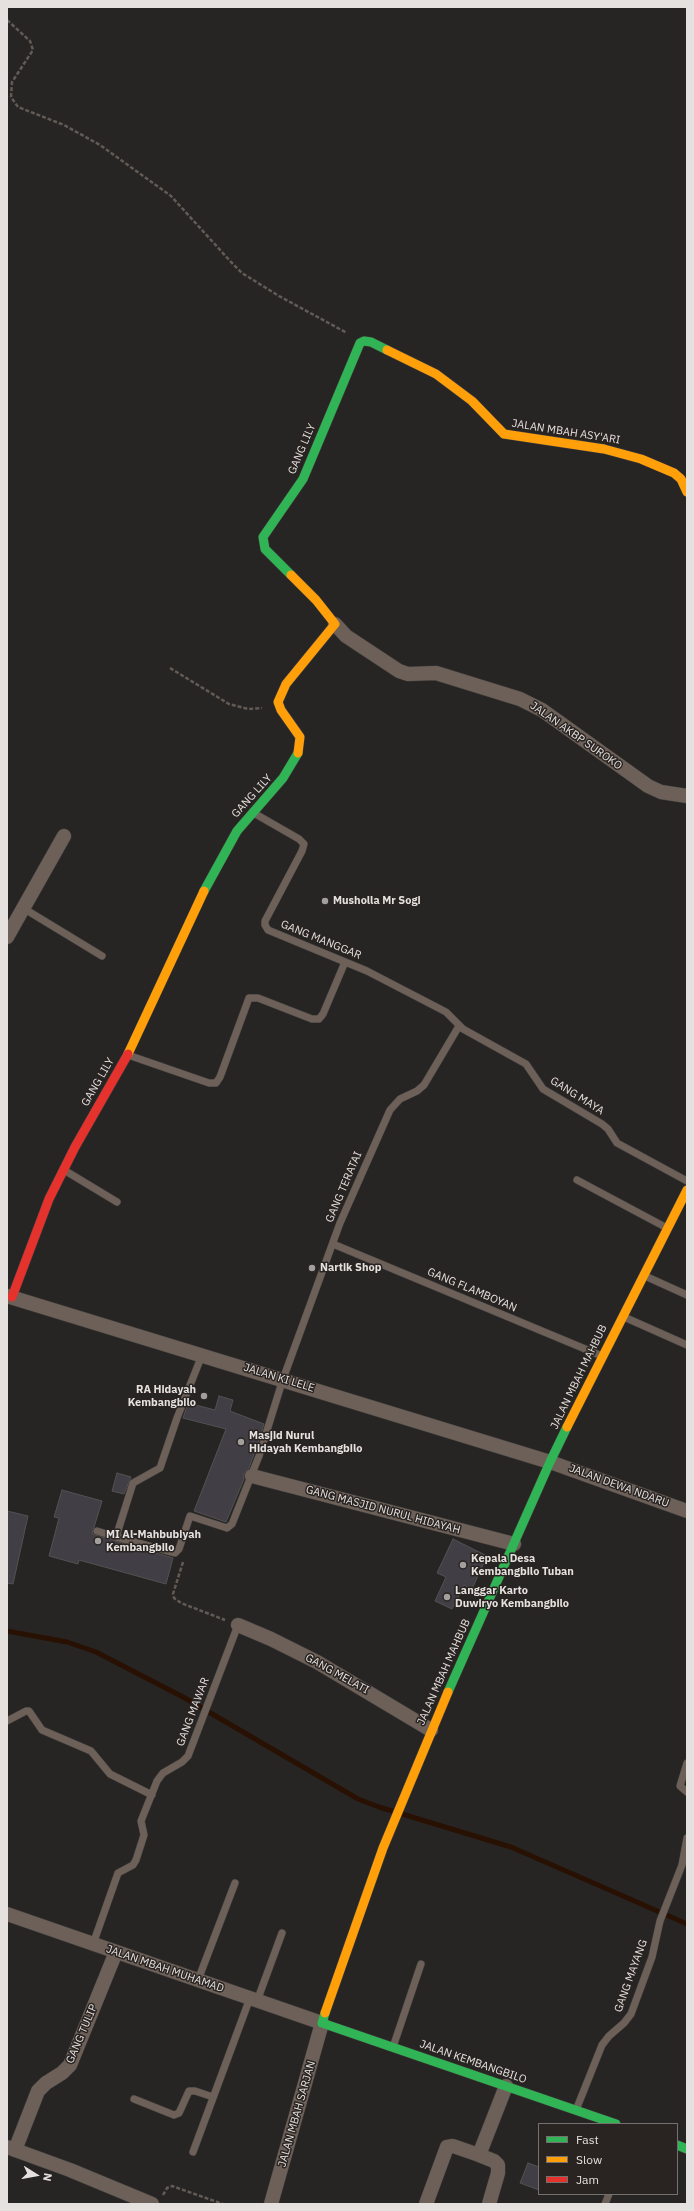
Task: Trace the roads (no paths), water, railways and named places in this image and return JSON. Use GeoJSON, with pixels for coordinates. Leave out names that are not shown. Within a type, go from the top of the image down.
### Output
{"type":"FeatureCollection","features":[{"type":"Feature","properties":{"kind":"street","name":"JALAN MBAH ASY'ARI"},"geometry":{"type":"LineString","coordinates":[[362,342],[368,341],[376,344],[411,360],[440,377],[472,401],[504,434],[604,450],[641,459],[674,473],[680,479],[687,492]]}},
{"type":"Feature","properties":{"kind":"street","name":"GANG LILY"},"geometry":{"type":"LineString","coordinates":[[10,1297],[45,1207],[64,1169],[127,1055],[212,874],[237,831],[283,778],[301,747],[298,733],[279,706],[280,695],[286,684],[335,624],[316,600],[265,549],[262,541],[264,533],[303,478],[356,350],[362,342]]}},
{"type":"Feature","properties":{"kind":"street","name":"JALAN AKBP SUROKO"},"geometry":{"type":"LineString","coordinates":[[335,624],[346,636],[399,671],[408,674],[436,673],[520,699],[542,710],[648,786],[661,792],[687,796]]}},
{"type":"Feature","properties":{"kind":"street"},"geometry":{"type":"LineString","coordinates":[[7,937],[64,836]]}},
{"type":"Feature","properties":{"kind":"street","name":"JALAN MBAH MAHBUB"},"geometry":{"type":"LineString","coordinates":[[322,2023],[400,1804],[431,1730],[550,1462],[622,1316],[687,1190]]}},
{"type":"Feature","properties":{"kind":"street","name":"JALAN KI LELE"},"geometry":{"type":"LineString","coordinates":[[10,1297],[283,1379],[550,1462]]}},
{"type":"Feature","properties":{"kind":"street","name":"JALAN DEWA NDARU"},"geometry":{"type":"LineString","coordinates":[[550,1462],[687,1510]]}},
{"type":"Feature","properties":{"kind":"street","name":"GANG MASJID NURUL HIDAYAH"},"geometry":{"type":"LineString","coordinates":[[252,1476],[514,1544]]}},
{"type":"Feature","properties":{"kind":"street","name":"GANG MELATI"},"geometry":{"type":"LineString","coordinates":[[238,1625],[271,1639],[317,1662],[431,1730]]}},
{"type":"Feature","properties":{"kind":"street","name":"JALAN MBAH MUHAMAD"},"geometry":{"type":"LineString","coordinates":[[7,1914],[322,2023]]}},
{"type":"Feature","properties":{"kind":"street","name":"GANG TULIP"},"geometry":{"type":"LineString","coordinates":[[116,1952],[70,2065],[38,2091],[11,2148],[157,2200]]}},
{"type":"Feature","properties":{"kind":"street","name":"JALAN KEMBANGBILO"},"geometry":{"type":"LineString","coordinates":[[322,2023],[613,2123]]}},
{"type":"Feature","properties":{"kind":"street","name":"JALAN MBAH SARJAN"},"geometry":{"type":"LineString","coordinates":[[271,2204],[322,2023]]}},
{"type":"Feature","properties":{"kind":"street"},"geometry":{"type":"LineString","coordinates":[[479,2155],[506,2086]]}},
{"type":"Feature","properties":{"kind":"street"},"geometry":{"type":"LineString","coordinates":[[426,2204],[447,2147],[453,2146],[494,2161],[498,2165],[498,2173],[489,2204]]}},
{"type":"Feature","properties":{"kind":"lane","name":"GANG MANGGAR"},"geometry":{"type":"LineString","coordinates":[[252,812],[299,839],[304,844],[302,851],[265,921],[265,927],[272,932],[345,962],[421,998],[449,1014],[459,1026]]}},
{"type":"Feature","properties":{"kind":"lane"},"geometry":{"type":"LineString","coordinates":[[23,908],[102,956]]}},
{"type":"Feature","properties":{"kind":"lane"},"geometry":{"type":"LineString","coordinates":[[127,1055],[209,1083],[216,1083],[220,1077],[249,998],[258,998],[312,1019],[319,1019],[323,1014],[345,962]]}},
{"type":"Feature","properties":{"kind":"lane","name":"GANG MAYA"},"geometry":{"type":"LineString","coordinates":[[459,1026],[526,1064],[543,1089],[602,1124],[619,1144],[687,1181]]}},
{"type":"Feature","properties":{"kind":"lane","name":"GANG TERATAI"},"geometry":{"type":"LineString","coordinates":[[116,1537],[176,1553],[190,1516],[230,1527],[252,1476],[283,1379],[346,1208],[390,1110],[400,1099],[417,1091],[424,1085],[459,1026]]}},
{"type":"Feature","properties":{"kind":"lane"},"geometry":{"type":"LineString","coordinates":[[64,1169],[117,1202]]}},
{"type":"Feature","properties":{"kind":"lane"},"geometry":{"type":"LineString","coordinates":[[577,1180],[667,1228]]}},
{"type":"Feature","properties":{"kind":"lane","name":"GANG FLAMBOYAN"},"geometry":{"type":"LineString","coordinates":[[333,1244],[602,1356]]}},
{"type":"Feature","properties":{"kind":"lane"},"geometry":{"type":"LineString","coordinates":[[643,1275],[687,1295]]}},
{"type":"Feature","properties":{"kind":"lane"},"geometry":{"type":"LineString","coordinates":[[622,1316],[687,1345]]}},
{"type":"Feature","properties":{"kind":"lane"},"geometry":{"type":"LineString","coordinates":[[97,1531],[116,1537],[132,1483],[138,1478],[157,1472],[162,1466],[177,1418],[202,1355]]}},
{"type":"Feature","properties":{"kind":"lane","name":"GANG MAWAR"},"geometry":{"type":"LineString","coordinates":[[93,1944],[118,1873],[132,1865],[136,1860],[144,1835],[141,1821],[161,1775],[182,1762],[188,1756],[238,1625]]}},
{"type":"Feature","properties":{"kind":"lane"},"geometry":{"type":"LineString","coordinates":[[7,1721],[26,1711],[29,1711],[42,1730],[92,1751],[110,1774],[152,1794]]}},
{"type":"Feature","properties":{"kind":"lane"},"geometry":{"type":"LineString","coordinates":[[687,1763],[680,1786],[687,1792]]}},
{"type":"Feature","properties":{"kind":"lane","name":"GANG MAYANG"},"geometry":{"type":"LineString","coordinates":[[576,2110],[602,2045],[631,2014],[652,1957],[660,1920],[682,1865],[687,1838]]}},
{"type":"Feature","properties":{"kind":"lane"},"geometry":{"type":"LineString","coordinates":[[198,1980],[235,1883]]}},
{"type":"Feature","properties":{"kind":"lane"},"geometry":{"type":"LineString","coordinates":[[194,2152],[213,2097],[282,1933]]}},
{"type":"Feature","properties":{"kind":"lane"},"geometry":{"type":"LineString","coordinates":[[393,2047],[420,1964]]}},
{"type":"Feature","properties":{"kind":"lane"},"geometry":{"type":"LineString","coordinates":[[134,2099],[174,2115],[179,2113],[189,2091],[213,2097]]}},
{"type":"Feature","properties":{"kind":"waterway"},"geometry":{"type":"LineString","coordinates":[[7,1631],[67,1642],[96,1652],[183,1697],[358,1799],[379,1807],[511,1847],[687,1924]]}},
{"type":"Feature","properties":{"kind":"place","name":"Musholla Mr Sogi"},"geometry":{"type":"Point","coordinates":[325,901]}},
{"type":"Feature","properties":{"kind":"place","name":"Nartik Shop"},"geometry":{"type":"Point","coordinates":[312,1268]}},
{"type":"Feature","properties":{"kind":"place","name":"RA Hidayah Kembangbilo"},"geometry":{"type":"Point","coordinates":[204,1396]}},
{"type":"Feature","properties":{"kind":"place","name":"Masjid Nurul Hidayah Kembangbilo"},"geometry":{"type":"Point","coordinates":[241,1442]}},
{"type":"Feature","properties":{"kind":"place","name":"MI Al-Mahbubiyah Kembangbilo"},"geometry":{"type":"Point","coordinates":[98,1541]}},
{"type":"Feature","properties":{"kind":"place","name":"Kepala Desa Kembangbilo Tuban"},"geometry":{"type":"Point","coordinates":[463,1565]}},
{"type":"Feature","properties":{"kind":"place","name":"Langgar Karto Duwiryo Kembangbilo"},"geometry":{"type":"Point","coordinates":[447,1597]}}]}
